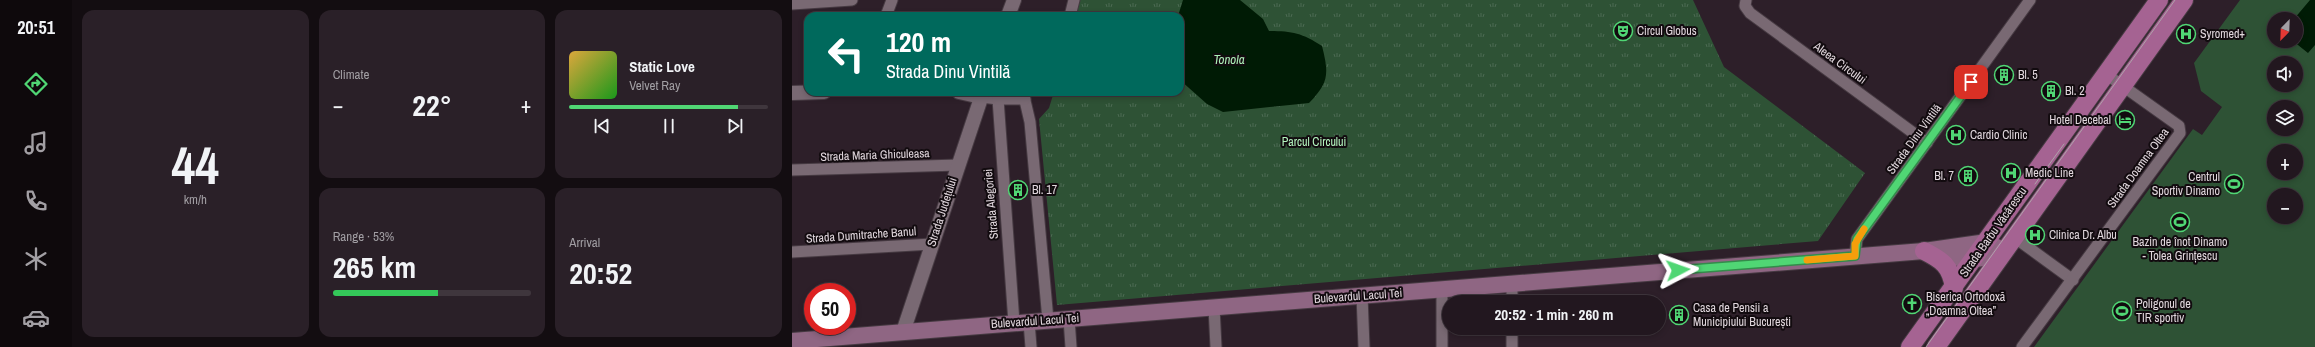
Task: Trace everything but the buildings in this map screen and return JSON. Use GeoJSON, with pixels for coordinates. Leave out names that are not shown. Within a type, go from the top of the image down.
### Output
{"type":"FeatureCollection","features":[{"type":"Feature","properties":{"kind":"main road","name":"Strada Barbu Văcărescu"},"geometry":{"type":"LineString","coordinates":[[1910,347],[1954,288],[2159,0]]}},
{"type":"Feature","properties":{"kind":"main road","name":"Strada Barbu Văcărescu"},"geometry":{"type":"LineString","coordinates":[[1936,347],[2184,0]]}},
{"type":"Feature","properties":{"kind":"main road"},"geometry":{"type":"LineString","coordinates":[[1987,242],[2009,244]]}},
{"type":"Feature","properties":{"kind":"main road","name":"Bulevardul Lacul Tei"},"geometry":{"type":"LineString","coordinates":[[792,340],[823,343],[903,332],[1924,251],[1987,242]]}},
{"type":"Feature","properties":{"kind":"main road","name":"Bulevardul Lacul Tei"},"geometry":{"type":"LineString","coordinates":[[1924,251],[1974,260],[1984,259],[2009,244]]}},
{"type":"Feature","properties":{"kind":"main road"},"geometry":{"type":"LineString","coordinates":[[1924,251],[1936,257],[1947,266],[1950,271],[1954,288]]}},
{"type":"Feature","properties":{"kind":"street"},"geometry":{"type":"LineString","coordinates":[[792,4],[852,0]]}},
{"type":"Feature","properties":{"kind":"street"},"geometry":{"type":"LineString","coordinates":[[888,12],[892,0]]}},
{"type":"Feature","properties":{"kind":"street"},"geometry":{"type":"LineString","coordinates":[[1010,12],[1014,0]]}},
{"type":"Feature","properties":{"kind":"street"},"geometry":{"type":"LineString","coordinates":[[1071,12],[1074,0]]}},
{"type":"Feature","properties":{"kind":"street","name":"Aleea Circului"},"geometry":{"type":"LineString","coordinates":[[1746,0],[1745,6],[1750,13],[1927,143]]}},
{"type":"Feature","properties":{"kind":"street","name":"Strada Dinu Vintilă"},"geometry":{"type":"LineString","coordinates":[[1855,256],[1857,239],[2030,0]]}},
{"type":"Feature","properties":{"kind":"street","name":"Strada Doamna Oltea"},"geometry":{"type":"LineString","coordinates":[[2022,347],[2073,280],[2180,133],[2179,126],[2106,74]]}},
{"type":"Feature","properties":{"kind":"street"},"geometry":{"type":"LineString","coordinates":[[792,93],[804,93]]}},
{"type":"Feature","properties":{"kind":"street","name":"Strada Județului"},"geometry":{"type":"LineString","coordinates":[[903,332],[981,96]]}},
{"type":"Feature","properties":{"kind":"street"},"geometry":{"type":"LineString","coordinates":[[988,96],[998,99],[1024,96],[1030,122],[1048,320]]}},
{"type":"Feature","properties":{"kind":"street","name":"Strada Alegoriei"},"geometry":{"type":"LineString","coordinates":[[998,99],[1022,322],[1031,347]]}},
{"type":"Feature","properties":{"kind":"street","name":"Strada Maria Ghiculeasa"},"geometry":{"type":"LineString","coordinates":[[792,170],[958,165]]}},
{"type":"Feature","properties":{"kind":"street","name":"Strada Dumitrache Banul"},"geometry":{"type":"LineString","coordinates":[[792,252],[932,244]]}},
{"type":"Feature","properties":{"kind":"street"},"geometry":{"type":"LineString","coordinates":[[2009,244],[2073,280]]}},
{"type":"Feature","properties":{"kind":"street"},"geometry":{"type":"LineString","coordinates":[[1512,284],[1512,295]]}},
{"type":"Feature","properties":{"kind":"street"},"geometry":{"type":"LineString","coordinates":[[1442,289],[1442,347]]}},
{"type":"Feature","properties":{"kind":"street"},"geometry":{"type":"LineString","coordinates":[[1362,295],[1364,347]]}},
{"type":"Feature","properties":{"kind":"street"},"geometry":{"type":"LineString","coordinates":[[1214,307],[1216,347]]}},
{"type":"Feature","properties":{"kind":"street"},"geometry":{"type":"LineString","coordinates":[[1068,319],[1071,347]]}},
{"type":"Feature","properties":{"kind":"street"},"geometry":{"type":"LineString","coordinates":[[1512,335],[1512,347]]}},
{"type":"Feature","properties":{"kind":"green space","name":"Parcul Circului"},"geometry":{"type":"Polygon","coordinates":[[[1080,0],[1693,0],[1724,67],[1865,173],[1818,241],[1057,305],[1039,119],[1049,108],[1053,96],[1184,96],[1184,12],[1077,12],[1080,0]]]}},
{"type":"Feature","properties":{"kind":"green space","name":"Centrul Sportiv Dinamo"},"geometry":{"type":"Polygon","coordinates":[[[2240,0],[2315,0],[2315,347],[2034,347],[2193,129],[2202,135],[2222,107],[2201,91],[2194,63],[2240,0]]]}},
{"type":"Feature","properties":{"kind":"water","name":"Tonola"},"geometry":{"type":"Polygon","coordinates":[[[1183,0],[1240,0],[1263,19],[1269,31],[1297,34],[1309,38],[1322,46],[1326,64],[1326,77],[1324,83],[1316,96],[1309,103],[1223,112],[1207,104],[1184,84],[1184,12],[1179,12],[1183,0]]]}},
{"type":"Feature","properties":{"kind":"water"},"geometry":{"type":"Polygon","coordinates":[[[2310,0],[2315,0],[2315,45],[2308,53],[2302,48],[2303,48],[2303,12],[2300,12],[2310,0]]]}},
{"type":"Feature","properties":{"kind":"tram line"},"geometry":{"type":"LineString","coordinates":[[1926,347],[2175,0]]}},
{"type":"Feature","properties":{"kind":"tram line"},"geometry":{"type":"LineString","coordinates":[[2035,184],[2064,144]]}},
{"type":"Feature","properties":{"kind":"slow traffic"},"geometry":{"type":"LineString","coordinates":[[1807,260],[1855,256],[1855,244],[1864,229]]}},
{"type":"Feature","properties":{"kind":"place","name":"Circul Globus"},"geometry":{"type":"Point","coordinates":[1623,31]}},
{"type":"Feature","properties":{"kind":"place","name":"Syromed+"},"geometry":{"type":"Point","coordinates":[2186,34]}},
{"type":"Feature","properties":{"kind":"place","name":"Bl. 5"},"geometry":{"type":"Point","coordinates":[2004,75]}},
{"type":"Feature","properties":{"kind":"place","name":"Bl. 2"},"geometry":{"type":"Point","coordinates":[2051,91]}},
{"type":"Feature","properties":{"kind":"place","name":"Hotel Decebal"},"geometry":{"type":"Point","coordinates":[2125,120]}},
{"type":"Feature","properties":{"kind":"place","name":"Cardio Clinic"},"geometry":{"type":"Point","coordinates":[1956,135]}},
{"type":"Feature","properties":{"kind":"place","name":"Medic Line"},"geometry":{"type":"Point","coordinates":[2011,173]}},
{"type":"Feature","properties":{"kind":"place","name":"Bl. 7"},"geometry":{"type":"Point","coordinates":[1968,176]}},
{"type":"Feature","properties":{"kind":"place","name":"Centrul Sportiv Dinamo"},"geometry":{"type":"Point","coordinates":[2234,184]}},
{"type":"Feature","properties":{"kind":"place","name":"Bl. 17"},"geometry":{"type":"Point","coordinates":[1018,190]}},
{"type":"Feature","properties":{"kind":"place","name":"Bazin de înot Dinamo - Tolea Grințescu"},"geometry":{"type":"Point","coordinates":[2180,222]}},
{"type":"Feature","properties":{"kind":"place","name":"Clinica Dr. Albu"},"geometry":{"type":"Point","coordinates":[2035,235]}},
{"type":"Feature","properties":{"kind":"place","name":"Biserica Ortodoxă „Doamna Oltea”"},"geometry":{"type":"Point","coordinates":[1912,304]}},
{"type":"Feature","properties":{"kind":"place","name":"Poligonul de TIR sportiv"},"geometry":{"type":"Point","coordinates":[2122,311]}},
{"type":"Feature","properties":{"kind":"place","name":"Casa de Pensii a Municipiului București"},"geometry":{"type":"Point","coordinates":[1679,315]}},
{"type":"Feature","properties":{"kind":"route"},"geometry":{"type":"LineString","coordinates":[[1678,270],[1855,256],[1855,244],[1857,239],[1971,82]]}}]}
